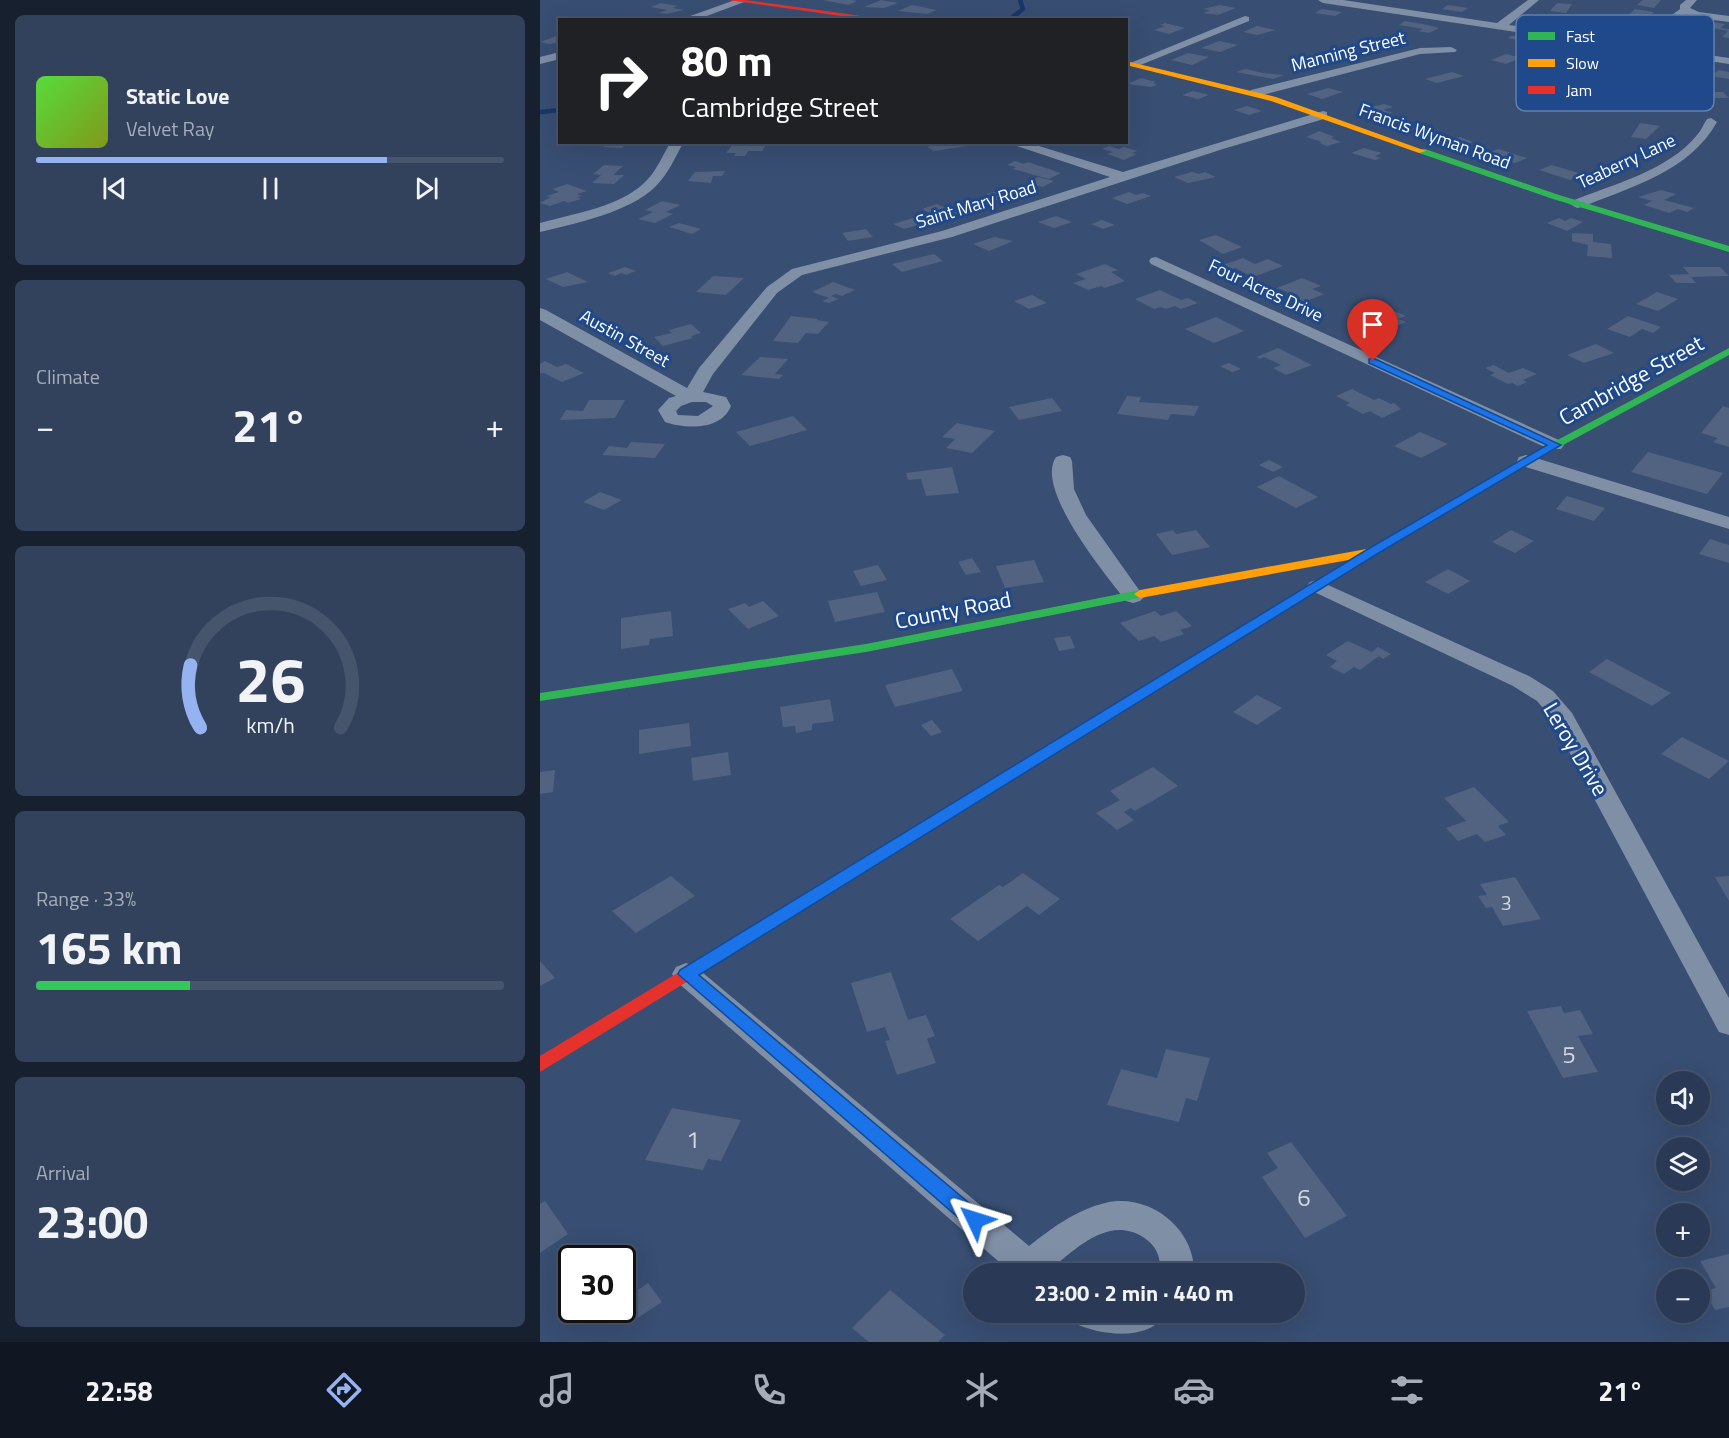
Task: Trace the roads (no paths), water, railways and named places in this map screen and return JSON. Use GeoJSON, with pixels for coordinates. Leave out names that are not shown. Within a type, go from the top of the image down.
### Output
{"type":"FeatureCollection","features":[{"type":"Feature","properties":{"kind":"main road"},"geometry":{"type":"LineString","coordinates":[[737,1],[872,18]]}},
{"type":"Feature","properties":{"kind":"main road","name":"Francis Wyman Road"},"geometry":{"type":"LineString","coordinates":[[1130,64],[1255,93],[1577,204],[1729,249]]}},
{"type":"Feature","properties":{"kind":"main road","name":"Cambridge Street"},"geometry":{"type":"LineString","coordinates":[[540,1065],[1372,552],[1555,445],[1729,351]]}},
{"type":"Feature","properties":{"kind":"main road","name":"County Road"},"geometry":{"type":"LineString","coordinates":[[540,697],[867,648],[1372,552]]}},
{"type":"Feature","properties":{"kind":"street"},"geometry":{"type":"LineString","coordinates":[[1323,0],[1516,30]]}},
{"type":"Feature","properties":{"kind":"street"},"geometry":{"type":"LineString","coordinates":[[1499,27],[1534,0]]}},
{"type":"Feature","properties":{"kind":"street"},"geometry":{"type":"LineString","coordinates":[[1678,15],[1692,0]]}},
{"type":"Feature","properties":{"kind":"street"},"geometry":{"type":"LineString","coordinates":[[690,18],[737,1]]}},
{"type":"Feature","properties":{"kind":"street"},"geometry":{"type":"LineString","coordinates":[[1685,10],[1697,15]]}},
{"type":"Feature","properties":{"kind":"street"},"geometry":{"type":"LineString","coordinates":[[1714,18],[1729,20]]}},
{"type":"Feature","properties":{"kind":"street"},"geometry":{"type":"LineString","coordinates":[[1130,64],[1245,19]]}},
{"type":"Feature","properties":{"kind":"street","name":"Manning Street"},"geometry":{"type":"LineString","coordinates":[[1255,93],[1421,51],[1451,50]]}},
{"type":"Feature","properties":{"kind":"street"},"geometry":{"type":"LineString","coordinates":[[540,61],[558,56]]}},
{"type":"Feature","properties":{"kind":"street"},"geometry":{"type":"LineString","coordinates":[[1714,59],[1729,61]]}},
{"type":"Feature","properties":{"kind":"street","name":"Saint Mary Road"},"geometry":{"type":"LineString","coordinates":[[691,397],[706,371],[772,290],[791,274],[825,263],[937,237],[1323,115]]}},
{"type":"Feature","properties":{"kind":"street","name":"Teaberry Lane"},"geometry":{"type":"LineString","coordinates":[[1577,204],[1684,155],[1702,139],[1711,122]]}},
{"type":"Feature","properties":{"kind":"street"},"geometry":{"type":"LineString","coordinates":[[540,228],[610,206],[642,192],[654,181],[676,144]]}},
{"type":"Feature","properties":{"kind":"street"},"geometry":{"type":"LineString","coordinates":[[1017,144],[1124,177]]}},
{"type":"Feature","properties":{"kind":"street","name":"Four Acres Drive"},"geometry":{"type":"LineString","coordinates":[[1156,261],[1555,445]]}},
{"type":"Feature","properties":{"kind":"street","name":"Austin Street"},"geometry":{"type":"LineString","coordinates":[[540,313],[691,397]]}},
{"type":"Feature","properties":{"kind":"street"},"geometry":{"type":"LineString","coordinates":[[1063,461],[1063,486],[1068,500],[1104,557],[1133,597]]}},
{"type":"Feature","properties":{"kind":"street"},"geometry":{"type":"LineString","coordinates":[[1527,461],[1729,523]]}},
{"type":"Feature","properties":{"kind":"street","name":"Leroy Drive"},"geometry":{"type":"LineString","coordinates":[[1317,586],[1521,681],[1550,701],[1560,713],[1729,1024]]}},
{"type":"Feature","properties":{"kind":"street"},"geometry":{"type":"LineString","coordinates":[[686,974],[1026,1263]]}},
{"type":"Feature","properties":{"kind":"street"},"geometry":{"type":"LineString","coordinates":[[1042,1263],[1084,1224],[1095,1219],[1119,1215],[1142,1219],[1162,1231],[1174,1250],[1176,1263]]}},
{"type":"Feature","properties":{"kind":"waterway"},"geometry":{"type":"LineString","coordinates":[[1012,18],[1023,9],[1020,0]]}},
{"type":"Feature","properties":{"kind":"waterway"},"geometry":{"type":"LineString","coordinates":[[540,112],[558,110]]}}]}
